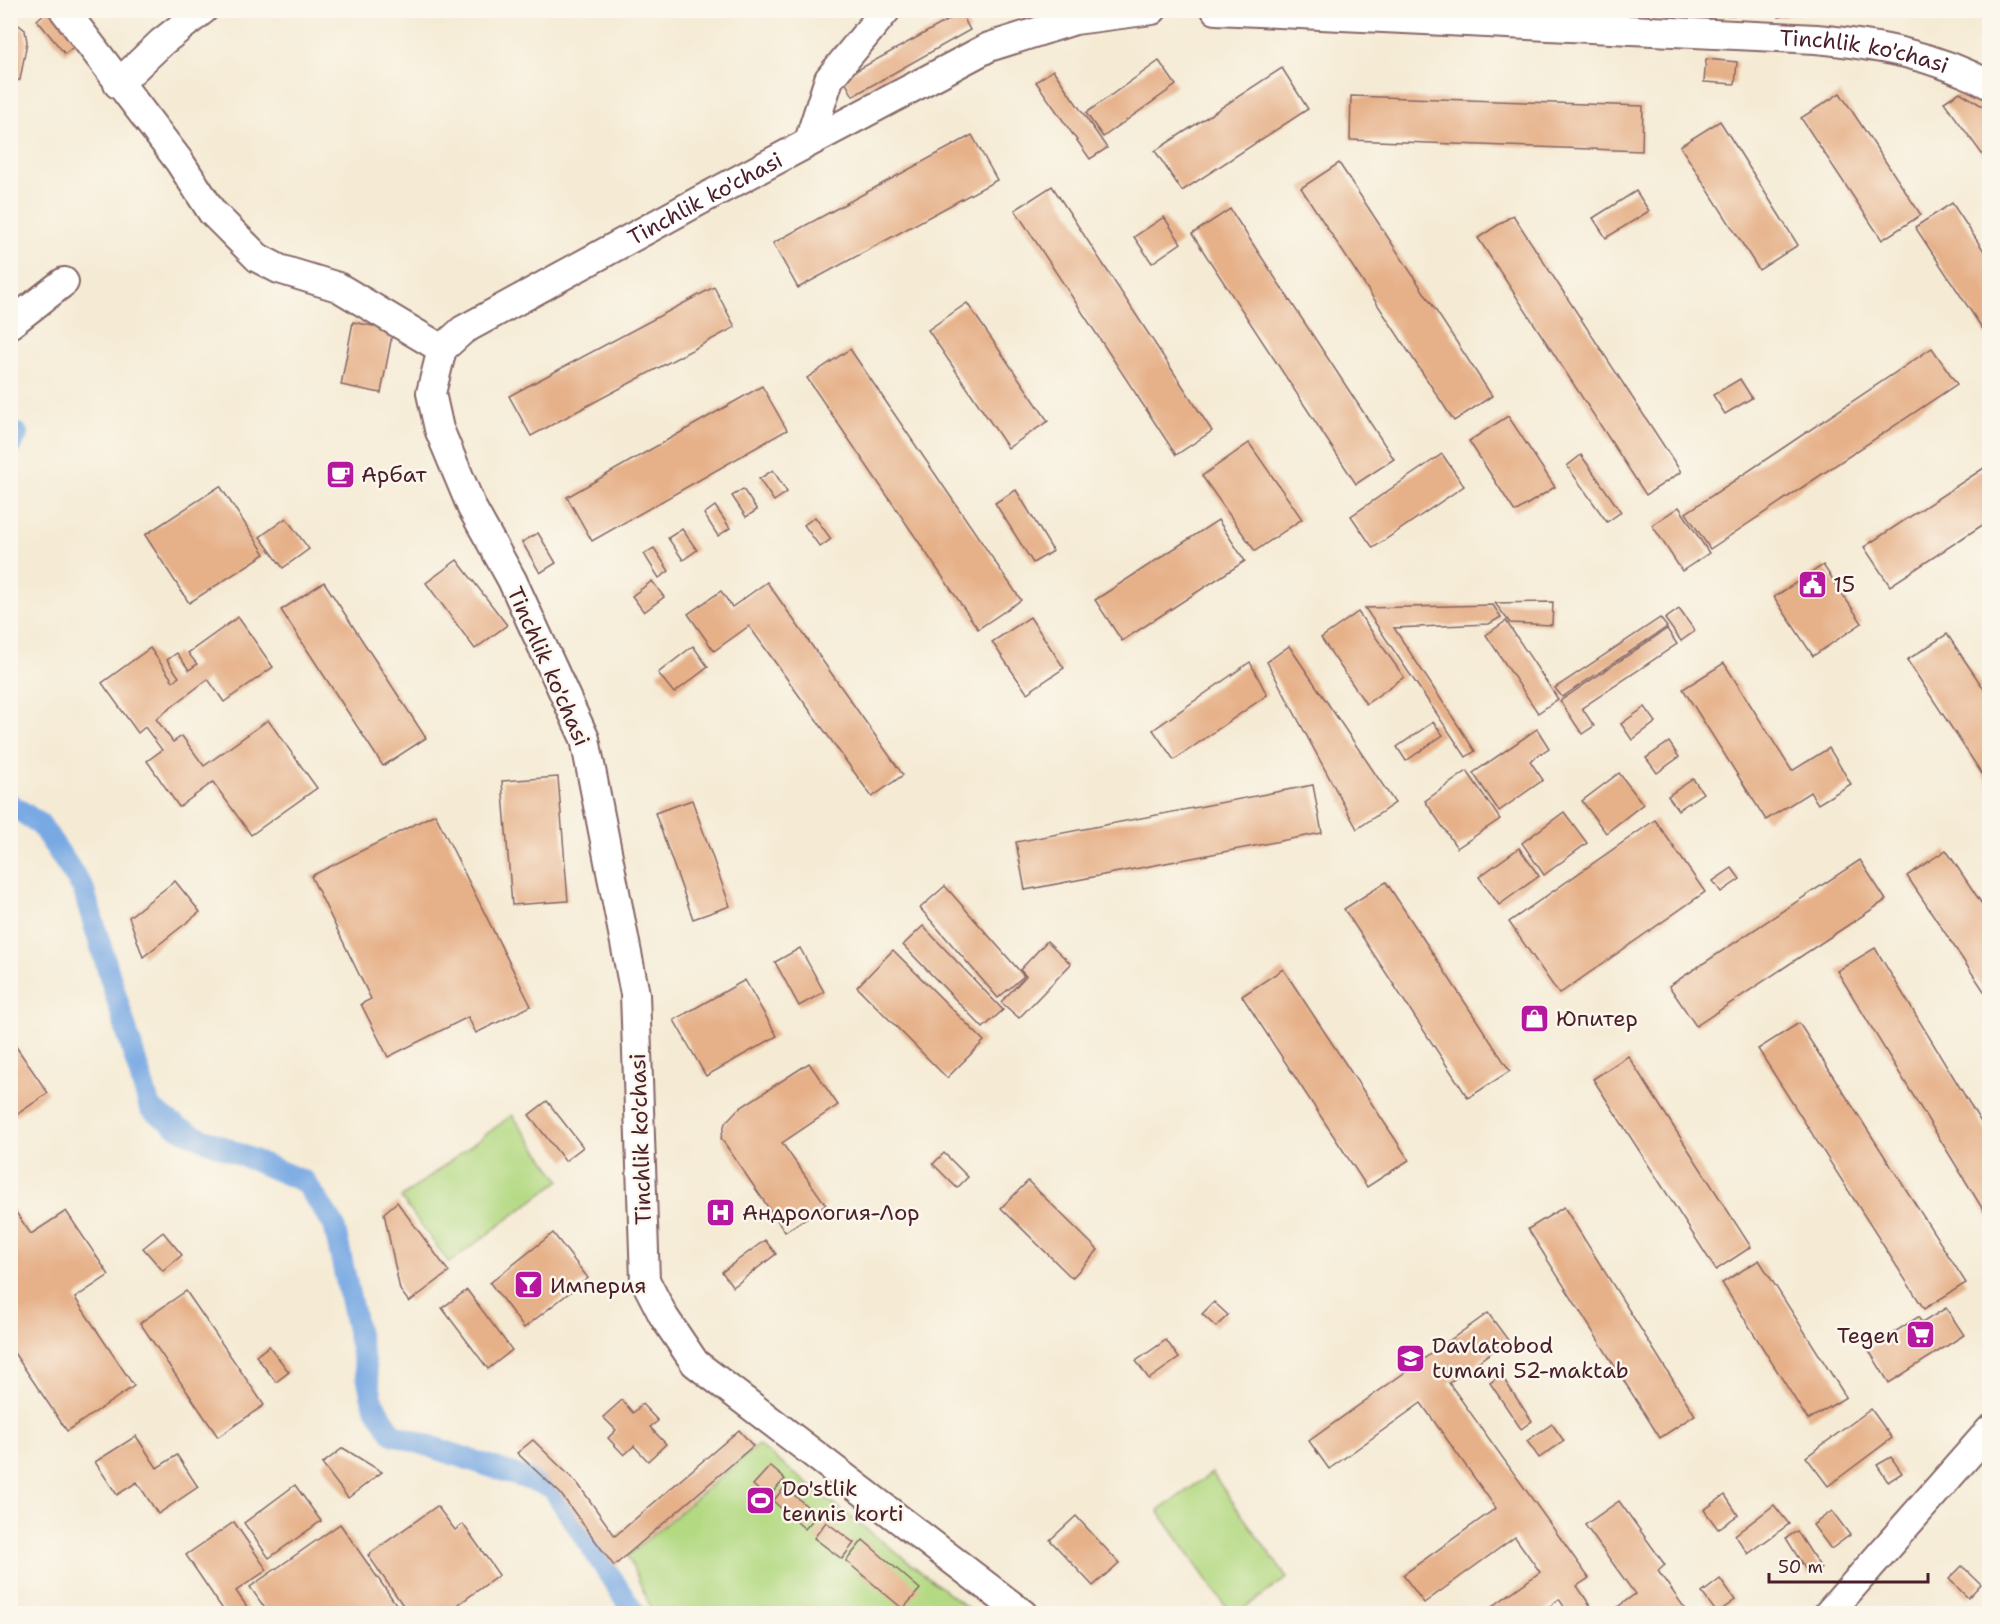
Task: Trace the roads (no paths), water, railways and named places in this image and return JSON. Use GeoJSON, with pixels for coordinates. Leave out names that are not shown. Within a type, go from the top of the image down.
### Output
{"type":"FeatureCollection","features":[{"type":"Feature","properties":{"kind":"street"},"geometry":{"type":"LineString","coordinates":[[64,10],[118,84],[179,161],[212,212],[258,258],[279,269],[338,287],[442,349]]}},
{"type":"Feature","properties":{"kind":"street"},"geometry":{"type":"LineString","coordinates":[[118,84],[162,42],[203,10]]}},
{"type":"Feature","properties":{"kind":"street"},"geometry":{"type":"LineString","coordinates":[[809,141],[829,79],[886,10]]}},
{"type":"Feature","properties":{"kind":"street","name":"Tinchlik ko'chasi"},"geometry":{"type":"LineString","coordinates":[[1023,1614],[695,1364],[664,1317],[645,1280],[634,994],[585,740],[512,580],[472,508],[439,429],[431,393],[442,349],[463,330],[809,141],[989,47],[1075,20],[1152,10]]}},
{"type":"Feature","properties":{"kind":"street","name":"Tinchlik ko'chasi"},"geometry":{"type":"LineString","coordinates":[[1216,10],[1554,18],[1816,39],[1872,45],[1943,63],[1989,85]]}},
{"type":"Feature","properties":{"kind":"street"},"geometry":{"type":"LineString","coordinates":[[10,324],[64,282]]}},
{"type":"Feature","properties":{"kind":"street"},"geometry":{"type":"LineString","coordinates":[[1828,1614],[1989,1430]]}},
{"type":"Feature","properties":{"kind":"waterway"},"geometry":{"type":"LineString","coordinates":[[10,446],[17,434]]}},
{"type":"Feature","properties":{"kind":"waterway"},"geometry":{"type":"LineString","coordinates":[[10,804],[40,824],[83,888],[150,1108],[180,1129],[305,1182],[334,1225],[373,1403],[393,1434],[552,1487],[635,1614]]}},
{"type":"Feature","properties":{"kind":"place","name":"Арбат"},"geometry":{"type":"Point","coordinates":[340,474]}},
{"type":"Feature","properties":{"kind":"place","name":"15"},"geometry":{"type":"Point","coordinates":[1812,584]}},
{"type":"Feature","properties":{"kind":"place","name":"Юпитер"},"geometry":{"type":"Point","coordinates":[1535,1018]}},
{"type":"Feature","properties":{"kind":"place","name":"Андрология-Лор"},"geometry":{"type":"Point","coordinates":[721,1212]}},
{"type":"Feature","properties":{"kind":"place","name":"Империя"},"geometry":{"type":"Point","coordinates":[529,1285]}},
{"type":"Feature","properties":{"kind":"place","name":"Tegen"},"geometry":{"type":"Point","coordinates":[1920,1335]}},
{"type":"Feature","properties":{"kind":"place","name":"Davlatobod tumani 52-maktab"},"geometry":{"type":"Point","coordinates":[1411,1358]}},
{"type":"Feature","properties":{"kind":"place","name":"Do'stlik tennis korti"},"geometry":{"type":"Point","coordinates":[761,1501]}}]}
